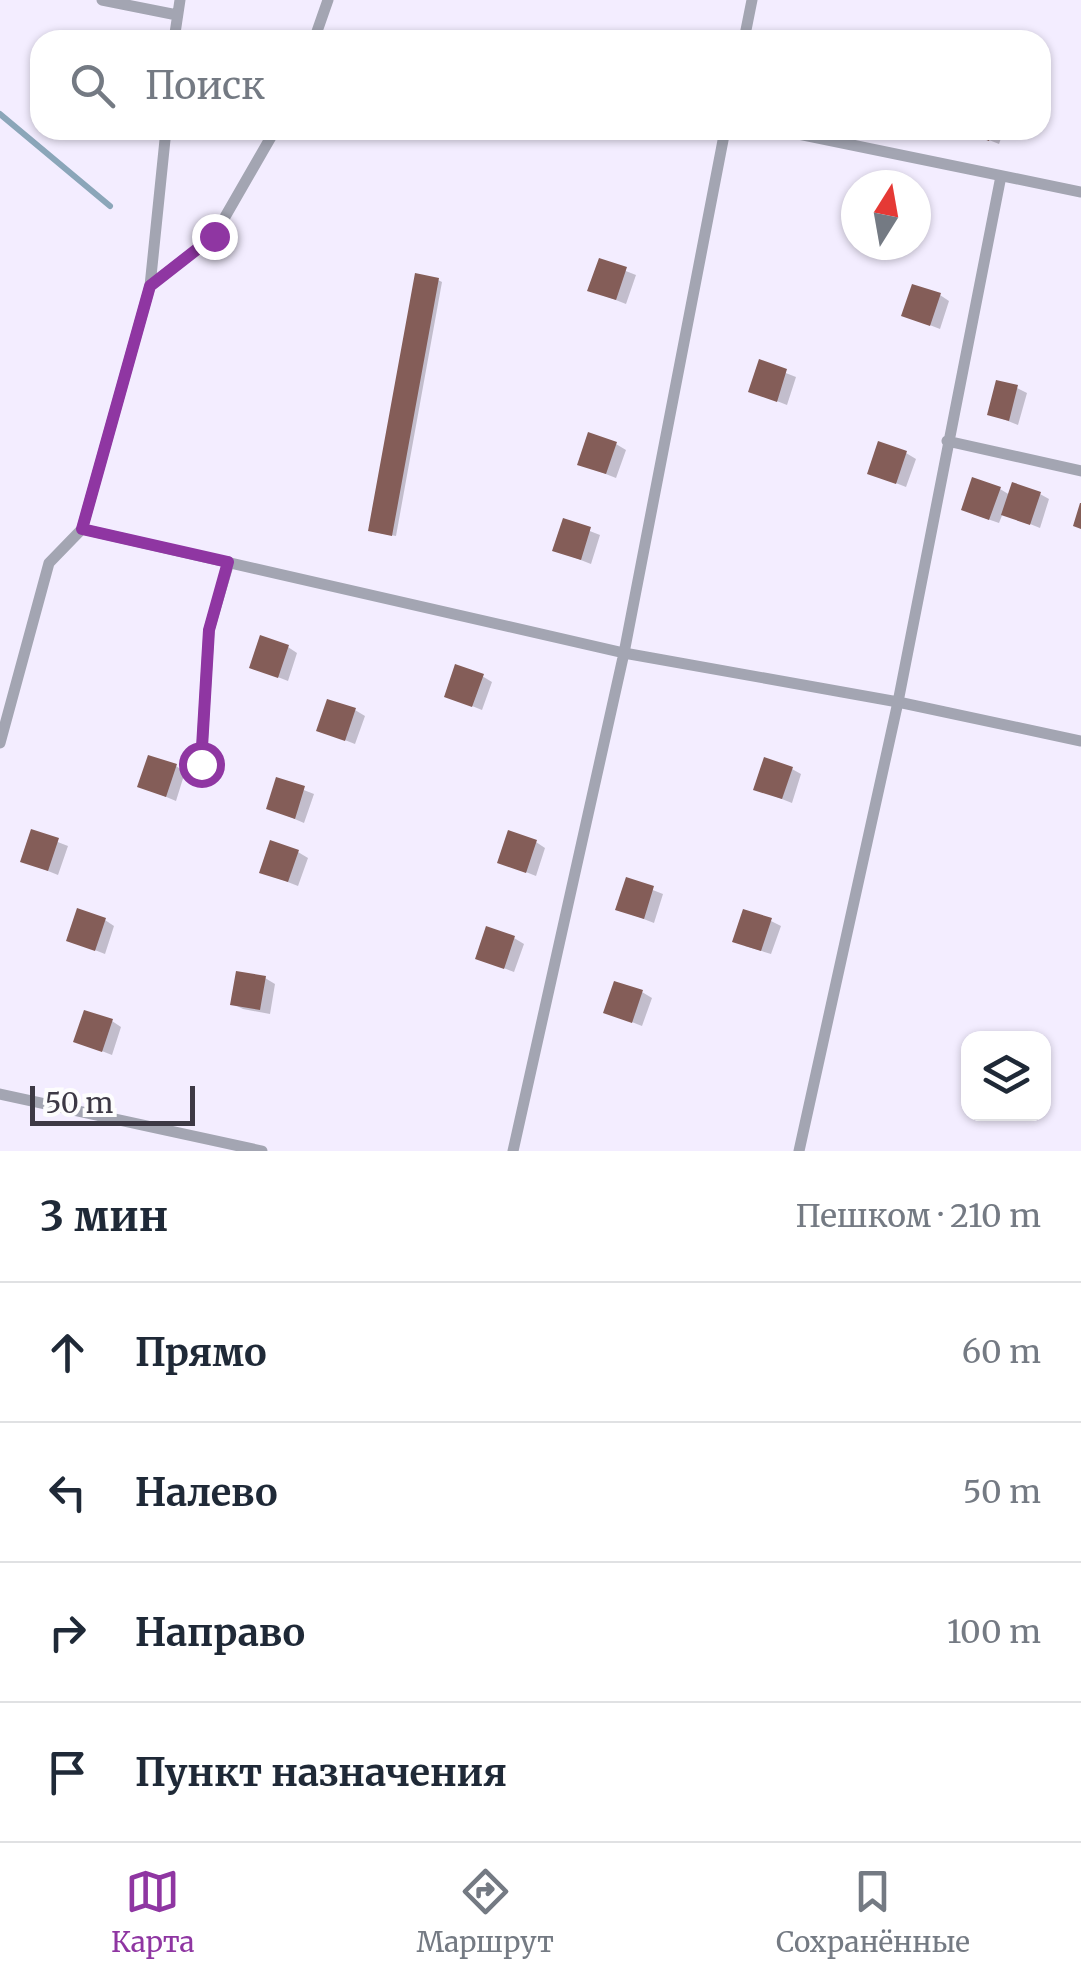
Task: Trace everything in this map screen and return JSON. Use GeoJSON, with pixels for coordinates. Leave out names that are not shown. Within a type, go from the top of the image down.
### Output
{"type":"FeatureCollection","features":[{"type":"Feature","properties":{"kind":"lane"},"geometry":{"type":"LineString","coordinates":[[102,0],[177,14]]}},
{"type":"Feature","properties":{"kind":"lane"},"geometry":{"type":"LineString","coordinates":[[175,30],[180,0]]}},
{"type":"Feature","properties":{"kind":"lane"},"geometry":{"type":"LineString","coordinates":[[318,30],[328,0]]}},
{"type":"Feature","properties":{"kind":"lane"},"geometry":{"type":"LineString","coordinates":[[746,30],[752,0]]}},
{"type":"Feature","properties":{"kind":"lane"},"geometry":{"type":"LineString","coordinates":[[0,744],[49,563],[82,529],[150,286],[165,140]]}},
{"type":"Feature","properties":{"kind":"lane"},"geometry":{"type":"LineString","coordinates":[[150,286],[214,236],[270,140]]}},
{"type":"Feature","properties":{"kind":"lane"},"geometry":{"type":"LineString","coordinates":[[513,1151],[624,653],[723,140]]}},
{"type":"Feature","properties":{"kind":"lane"},"geometry":{"type":"LineString","coordinates":[[827,140],[1081,192]]}},
{"type":"Feature","properties":{"kind":"lane"},"geometry":{"type":"LineString","coordinates":[[799,1151],[898,702],[1001,176]]}},
{"type":"Feature","properties":{"kind":"lane"},"geometry":{"type":"LineString","coordinates":[[947,441],[1081,471]]}},
{"type":"Feature","properties":{"kind":"lane"},"geometry":{"type":"LineString","coordinates":[[82,529],[624,653],[898,702],[1081,740]]}},
{"type":"Feature","properties":{"kind":"lane"},"geometry":{"type":"LineString","coordinates":[[201,764],[209,630],[228,562]]}},
{"type":"Feature","properties":{"kind":"lane"},"geometry":{"type":"LineString","coordinates":[[0,1094],[262,1151]]}},
{"type":"Feature","properties":{"kind":"building"},"geometry":{"type":"Polygon","coordinates":[[[599,258],[627,267],[616,300],[587,291],[599,258]]]}},
{"type":"Feature","properties":{"kind":"building"},"geometry":{"type":"Polygon","coordinates":[[[415,273],[439,278],[392,536],[368,531],[415,273]]]}},
{"type":"Feature","properties":{"kind":"building"},"geometry":{"type":"Polygon","coordinates":[[[912,284],[941,293],[930,326],[901,316],[912,284]]]}},
{"type":"Feature","properties":{"kind":"building"},"geometry":{"type":"Polygon","coordinates":[[[759,359],[787,369],[777,402],[748,392],[759,359]]]}},
{"type":"Feature","properties":{"kind":"building"},"geometry":{"type":"Polygon","coordinates":[[[996,380],[1018,385],[1009,421],[987,415],[996,380]]]}},
{"type":"Feature","properties":{"kind":"building"},"geometry":{"type":"Polygon","coordinates":[[[588,432],[617,442],[606,474],[577,465],[588,432]]]}},
{"type":"Feature","properties":{"kind":"building"},"geometry":{"type":"Polygon","coordinates":[[[878,441],[907,451],[896,484],[867,474],[878,441]]]}},
{"type":"Feature","properties":{"kind":"building"},"geometry":{"type":"Polygon","coordinates":[[[972,477],[1001,487],[989,520],[961,510],[972,477]]]}},
{"type":"Feature","properties":{"kind":"building"},"geometry":{"type":"Polygon","coordinates":[[[1012,482],[1041,492],[1030,525],[1001,515],[1012,482]]]}},
{"type":"Feature","properties":{"kind":"building"},"geometry":{"type":"Polygon","coordinates":[[[1081,503],[1081,529],[1073,526],[1081,503]]]}},
{"type":"Feature","properties":{"kind":"building"},"geometry":{"type":"Polygon","coordinates":[[[563,518],[591,527],[581,560],[552,551],[563,518]]]}},
{"type":"Feature","properties":{"kind":"building"},"geometry":{"type":"Polygon","coordinates":[[[260,635],[289,645],[278,678],[249,668],[260,635]]]}},
{"type":"Feature","properties":{"kind":"building"},"geometry":{"type":"Polygon","coordinates":[[[455,664],[484,674],[472,707],[444,697],[455,664]]]}},
{"type":"Feature","properties":{"kind":"building"},"geometry":{"type":"Polygon","coordinates":[[[327,699],[356,708],[345,741],[316,731],[327,699]]]}},
{"type":"Feature","properties":{"kind":"building"},"geometry":{"type":"Polygon","coordinates":[[[148,755],[177,764],[166,797],[137,787],[148,755]]]}},
{"type":"Feature","properties":{"kind":"building"},"geometry":{"type":"Polygon","coordinates":[[[764,757],[793,767],[782,799],[753,790],[764,757]]]}},
{"type":"Feature","properties":{"kind":"building"},"geometry":{"type":"Polygon","coordinates":[[[276,777],[305,786],[295,819],[266,809],[276,777]]]}},
{"type":"Feature","properties":{"kind":"building"},"geometry":{"type":"Polygon","coordinates":[[[31,829],[59,838],[48,871],[20,862],[31,829]]]}},
{"type":"Feature","properties":{"kind":"building"},"geometry":{"type":"Polygon","coordinates":[[[508,830],[537,840],[526,873],[497,863],[508,830]]]}},
{"type":"Feature","properties":{"kind":"building"},"geometry":{"type":"Polygon","coordinates":[[[270,840],[299,850],[288,882],[259,873],[270,840]]]}},
{"type":"Feature","properties":{"kind":"building"},"geometry":{"type":"Polygon","coordinates":[[[626,877],[654,886],[644,919],[615,910],[626,877]]]}},
{"type":"Feature","properties":{"kind":"building"},"geometry":{"type":"Polygon","coordinates":[[[77,908],[106,918],[95,951],[66,941],[77,908]]]}},
{"type":"Feature","properties":{"kind":"building"},"geometry":{"type":"Polygon","coordinates":[[[743,909],[772,918],[761,951],[732,942],[743,909]]]}},
{"type":"Feature","properties":{"kind":"building"},"geometry":{"type":"Polygon","coordinates":[[[486,926],[515,936],[504,969],[475,959],[486,926]]]}},
{"type":"Feature","properties":{"kind":"building"},"geometry":{"type":"Polygon","coordinates":[[[236,971],[266,976],[260,1010],[230,1005],[236,971]]]}},
{"type":"Feature","properties":{"kind":"building"},"geometry":{"type":"Polygon","coordinates":[[[614,981],[643,990],[632,1023],[603,1013],[614,981]]]}},
{"type":"Feature","properties":{"kind":"building"},"geometry":{"type":"Polygon","coordinates":[[[84,1010],[113,1019],[102,1052],[73,1042],[84,1010]]]}},
{"type":"Feature","properties":{"kind":"waterway"},"geometry":{"type":"LineString","coordinates":[[0,114],[30,139]]}},
{"type":"Feature","properties":{"kind":"waterway"},"geometry":{"type":"LineString","coordinates":[[31,140],[110,206]]}},
{"type":"Feature","properties":{"kind":"route"},"geometry":{"type":"LineString","coordinates":[[201,764],[209,630],[228,562],[82,529],[150,286],[214,236]]}}]}
